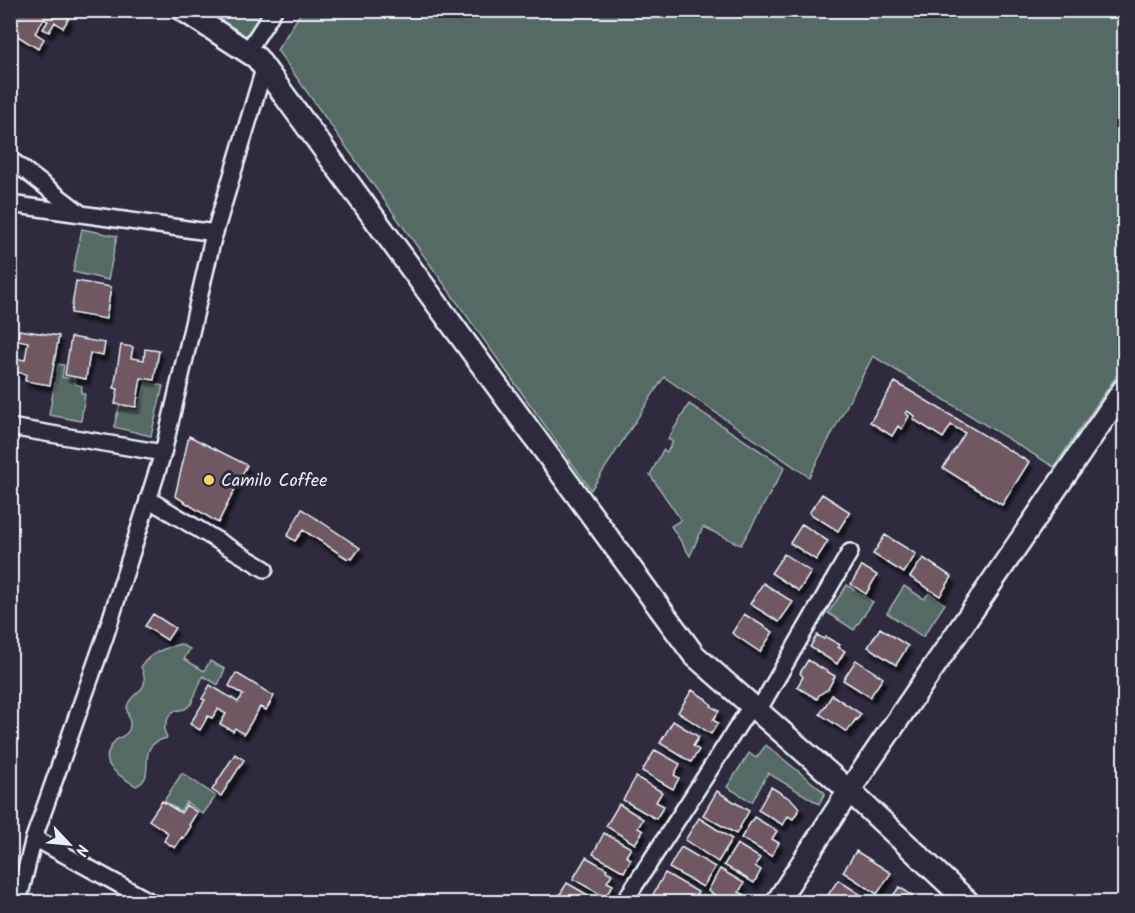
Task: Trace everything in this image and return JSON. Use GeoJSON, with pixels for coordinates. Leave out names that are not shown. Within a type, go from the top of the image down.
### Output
{"type":"FeatureCollection","features":[{"type":"Feature","properties":{"kind":"street"},"geometry":{"type":"LineString","coordinates":[[183,10],[257,58],[694,656],[849,791],[968,903]]}},
{"type":"Feature","properties":{"kind":"street"},"geometry":{"type":"LineString","coordinates":[[247,52],[274,10]]}},
{"type":"Feature","properties":{"kind":"street"},"geometry":{"type":"LineString","coordinates":[[18,903],[34,838],[105,637],[163,453],[215,233],[264,69]]}},
{"type":"Feature","properties":{"kind":"street"},"geometry":{"type":"LineString","coordinates":[[10,159],[82,214]]}},
{"type":"Feature","properties":{"kind":"street"},"geometry":{"type":"LineString","coordinates":[[10,204],[215,233]]}},
{"type":"Feature","properties":{"kind":"street"},"geometry":{"type":"LineString","coordinates":[[777,903],[849,791],[1125,389]]}},
{"type":"Feature","properties":{"kind":"street"},"geometry":{"type":"LineString","coordinates":[[10,427],[163,453]]}},
{"type":"Feature","properties":{"kind":"street"},"geometry":{"type":"LineString","coordinates":[[148,499],[265,568]]}},
{"type":"Feature","properties":{"kind":"street"},"geometry":{"type":"LineString","coordinates":[[624,903],[754,708],[850,552]]}},
{"type":"Feature","properties":{"kind":"street"},"geometry":{"type":"LineString","coordinates":[[34,838],[151,903]]}},
{"type":"Feature","properties":{"kind":"green space"},"geometry":{"type":"Polygon","coordinates":[[[206,11],[267,11],[249,38],[206,11]]]}},
{"type":"Feature","properties":{"kind":"green space"},"geometry":{"type":"Polygon","coordinates":[[[302,11],[1124,11],[1124,365],[1054,467],[873,356],[809,477],[664,377],[591,490],[277,50],[302,11]]]}},
{"type":"Feature","properties":{"kind":"green space"},"geometry":{"type":"Polygon","coordinates":[[[82,229],[117,236],[108,280],[73,272],[82,229]]]}},
{"type":"Feature","properties":{"kind":"green space"},"geometry":{"type":"Polygon","coordinates":[[[58,364],[64,365],[62,377],[75,379],[75,384],[82,386],[81,393],[85,394],[81,421],[49,415],[58,364]]]}},
{"type":"Feature","properties":{"kind":"green space"},"geometry":{"type":"Polygon","coordinates":[[[146,382],[163,386],[151,436],[114,427],[119,407],[138,411],[146,382]]]}},
{"type":"Feature","properties":{"kind":"green space"},"geometry":{"type":"Polygon","coordinates":[[[689,404],[785,467],[741,545],[703,527],[690,556],[671,526],[681,520],[650,475],[663,450],[667,452],[673,442],[668,439],[689,404]]]}},
{"type":"Feature","properties":{"kind":"green space"},"geometry":{"type":"Polygon","coordinates":[[[847,585],[873,602],[854,630],[828,613],[847,585]]]}},
{"type":"Feature","properties":{"kind":"green space"},"geometry":{"type":"Polygon","coordinates":[[[904,586],[924,599],[929,593],[945,604],[923,637],[887,613],[904,586]]]}},
{"type":"Feature","properties":{"kind":"green space"},"geometry":{"type":"Polygon","coordinates":[[[180,644],[190,649],[184,659],[204,671],[210,661],[225,669],[218,685],[203,676],[191,704],[185,709],[174,711],[168,718],[164,730],[167,738],[150,747],[146,775],[143,781],[136,786],[111,768],[107,756],[109,749],[129,730],[127,707],[129,701],[143,687],[144,676],[141,667],[144,662],[163,649],[180,644]]]}},
{"type":"Feature","properties":{"kind":"green space"},"geometry":{"type":"Polygon","coordinates":[[[766,745],[825,793],[819,804],[768,773],[752,802],[727,787],[749,753],[756,758],[766,745]]]}},
{"type":"Feature","properties":{"kind":"green space"},"geometry":{"type":"Polygon","coordinates":[[[182,773],[216,796],[203,814],[186,802],[180,811],[164,801],[182,773]]]}},
{"type":"Feature","properties":{"kind":"building"},"geometry":{"type":"Polygon","coordinates":[[[21,10],[60,10],[59,12],[69,18],[63,28],[55,22],[49,32],[43,29],[48,21],[44,19],[35,33],[44,39],[38,49],[10,31],[10,27],[21,10]]]}},
{"type":"Feature","properties":{"kind":"building"},"geometry":{"type":"Polygon","coordinates":[[[76,281],[111,287],[106,319],[71,313],[76,281]]]}},
{"type":"Feature","properties":{"kind":"building"},"geometry":{"type":"Polygon","coordinates":[[[19,330],[59,336],[50,385],[25,381],[26,374],[10,371],[12,358],[25,360],[28,342],[18,340],[19,330]]]}},
{"type":"Feature","properties":{"kind":"building"},"geometry":{"type":"Polygon","coordinates":[[[71,337],[105,343],[103,355],[90,353],[86,379],[65,375],[71,337]]]}},
{"type":"Feature","properties":{"kind":"building"},"geometry":{"type":"Polygon","coordinates":[[[121,345],[133,347],[131,358],[144,360],[145,349],[159,351],[154,380],[141,378],[136,407],[115,404],[118,389],[114,388],[121,345]]]}},
{"type":"Feature","properties":{"kind":"building"},"geometry":{"type":"Polygon","coordinates":[[[895,382],[1029,462],[1002,505],[943,468],[965,433],[951,425],[943,438],[913,419],[915,416],[907,411],[905,413],[909,416],[902,429],[898,426],[892,436],[870,422],[895,382]]]}},
{"type":"Feature","properties":{"kind":"building","name":"Camilo Coffee"},"geometry":{"type":"Polygon","coordinates":[[[189,436],[247,465],[218,523],[175,496],[189,436]]]}},
{"type":"Feature","properties":{"kind":"building"},"geometry":{"type":"Polygon","coordinates":[[[822,494],[850,512],[838,531],[809,513],[822,494]]]}},
{"type":"Feature","properties":{"kind":"building"},"geometry":{"type":"Polygon","coordinates":[[[302,509],[360,548],[352,559],[350,557],[348,559],[303,530],[295,541],[287,536],[302,509]]]}},
{"type":"Feature","properties":{"kind":"building"},"geometry":{"type":"Polygon","coordinates":[[[802,524],[828,541],[816,560],[790,543],[802,524]]]}},
{"type":"Feature","properties":{"kind":"building"},"geometry":{"type":"Polygon","coordinates":[[[885,535],[916,554],[904,573],[873,554],[885,535]]]}},
{"type":"Feature","properties":{"kind":"building"},"geometry":{"type":"Polygon","coordinates":[[[784,554],[811,572],[799,591],[771,573],[784,554]]]}},
{"type":"Feature","properties":{"kind":"building"},"geometry":{"type":"Polygon","coordinates":[[[923,558],[952,577],[940,596],[910,577],[923,558]]]}},
{"type":"Feature","properties":{"kind":"building"},"geometry":{"type":"Polygon","coordinates":[[[862,566],[877,575],[866,594],[851,584],[862,566]]]}},
{"type":"Feature","properties":{"kind":"building"},"geometry":{"type":"Polygon","coordinates":[[[763,583],[793,602],[779,622],[750,604],[763,583]]]}},
{"type":"Feature","properties":{"kind":"building"},"geometry":{"type":"Polygon","coordinates":[[[153,614],[175,628],[167,640],[145,626],[153,614]]]}},
{"type":"Feature","properties":{"kind":"building"},"geometry":{"type":"Polygon","coordinates":[[[744,614],[773,632],[760,652],[732,633],[744,614]]]}},
{"type":"Feature","properties":{"kind":"building"},"geometry":{"type":"Polygon","coordinates":[[[880,628],[908,646],[896,665],[868,647],[880,628]]]}},
{"type":"Feature","properties":{"kind":"building"},"geometry":{"type":"Polygon","coordinates":[[[817,635],[840,645],[838,647],[845,651],[837,664],[810,647],[817,635]]]}},
{"type":"Feature","properties":{"kind":"building"},"geometry":{"type":"Polygon","coordinates":[[[808,660],[835,676],[828,689],[817,699],[797,687],[803,677],[800,673],[808,660]]]}},
{"type":"Feature","properties":{"kind":"building"},"geometry":{"type":"Polygon","coordinates":[[[856,660],[883,678],[870,697],[843,680],[856,660]]]}},
{"type":"Feature","properties":{"kind":"building"},"geometry":{"type":"Polygon","coordinates":[[[236,673],[274,696],[266,710],[260,707],[244,734],[235,728],[233,731],[220,724],[226,714],[218,709],[212,718],[208,716],[200,730],[190,724],[205,700],[202,699],[210,685],[238,702],[243,695],[229,686],[236,673]]]}},
{"type":"Feature","properties":{"kind":"building"},"geometry":{"type":"Polygon","coordinates":[[[692,690],[719,711],[713,720],[718,723],[711,734],[678,712],[692,690]]]}},
{"type":"Feature","properties":{"kind":"building"},"geometry":{"type":"Polygon","coordinates":[[[832,695],[861,714],[847,732],[820,714],[832,695]]]}},
{"type":"Feature","properties":{"kind":"building"},"geometry":{"type":"Polygon","coordinates":[[[673,721],[699,737],[693,746],[699,750],[691,762],[660,743],[673,721]]]}},
{"type":"Feature","properties":{"kind":"building"},"geometry":{"type":"Polygon","coordinates":[[[655,750],[680,764],[674,775],[679,778],[673,789],[642,771],[655,750]]]}},
{"type":"Feature","properties":{"kind":"building"},"geometry":{"type":"Polygon","coordinates":[[[235,754],[244,760],[221,796],[212,790],[235,754]]]}},
{"type":"Feature","properties":{"kind":"building"},"geometry":{"type":"Polygon","coordinates":[[[636,777],[662,792],[656,802],[664,806],[656,819],[623,800],[636,777]]]}},
{"type":"Feature","properties":{"kind":"building"},"geometry":{"type":"Polygon","coordinates":[[[771,787],[800,808],[793,819],[788,816],[783,825],[758,810],[771,787]]]}},
{"type":"Feature","properties":{"kind":"building"},"geometry":{"type":"Polygon","coordinates":[[[717,791],[749,811],[736,834],[703,815],[717,791]]]}},
{"type":"Feature","properties":{"kind":"building"},"geometry":{"type":"Polygon","coordinates":[[[162,801],[181,813],[186,805],[197,812],[184,838],[182,837],[175,848],[164,841],[168,833],[149,820],[162,801]]]}},
{"type":"Feature","properties":{"kind":"building"},"geometry":{"type":"Polygon","coordinates":[[[619,804],[643,819],[638,828],[643,831],[635,844],[606,826],[619,804]]]}},
{"type":"Feature","properties":{"kind":"building"},"geometry":{"type":"Polygon","coordinates":[[[754,817],[777,831],[772,839],[779,843],[771,856],[741,838],[754,817]]]}},
{"type":"Feature","properties":{"kind":"building"},"geometry":{"type":"Polygon","coordinates":[[[699,818],[732,839],[718,862],[685,840],[699,818]]]}},
{"type":"Feature","properties":{"kind":"building"},"geometry":{"type":"Polygon","coordinates":[[[604,833],[631,848],[626,856],[631,859],[624,872],[593,854],[604,833]]]}},
{"type":"Feature","properties":{"kind":"building"},"geometry":{"type":"Polygon","coordinates":[[[737,844],[760,858],[755,866],[761,870],[754,883],[724,865],[737,844]]]}},
{"type":"Feature","properties":{"kind":"building"},"geometry":{"type":"Polygon","coordinates":[[[681,847],[715,867],[703,887],[669,868],[681,847]]]}},
{"type":"Feature","properties":{"kind":"building"},"geometry":{"type":"Polygon","coordinates":[[[856,851],[891,873],[877,894],[843,872],[856,851]]]}},
{"type":"Feature","properties":{"kind":"building"},"geometry":{"type":"Polygon","coordinates":[[[586,857],[612,874],[607,882],[613,885],[605,897],[573,879],[586,857]]]}},
{"type":"Feature","properties":{"kind":"building"},"geometry":{"type":"Polygon","coordinates":[[[720,869],[744,883],[739,892],[745,895],[741,902],[727,902],[708,891],[720,869]]]}},
{"type":"Feature","properties":{"kind":"building"},"geometry":{"type":"Polygon","coordinates":[[[665,873],[698,892],[692,902],[659,902],[651,898],[665,873]]]}},
{"type":"Feature","properties":{"kind":"building"},"geometry":{"type":"Polygon","coordinates":[[[838,880],[872,902],[824,901],[838,880]]]}},
{"type":"Feature","properties":{"kind":"building"},"geometry":{"type":"Polygon","coordinates":[[[567,883],[588,895],[595,900],[594,902],[555,902],[567,883]]]}},
{"type":"Feature","properties":{"kind":"building"},"geometry":{"type":"Polygon","coordinates":[[[899,887],[923,902],[889,902],[899,887]]]}},
{"type":"Feature","properties":{"kind":"place","name":"Camilo Coffee"},"geometry":{"type":"Point","coordinates":[209,480]}}]}
